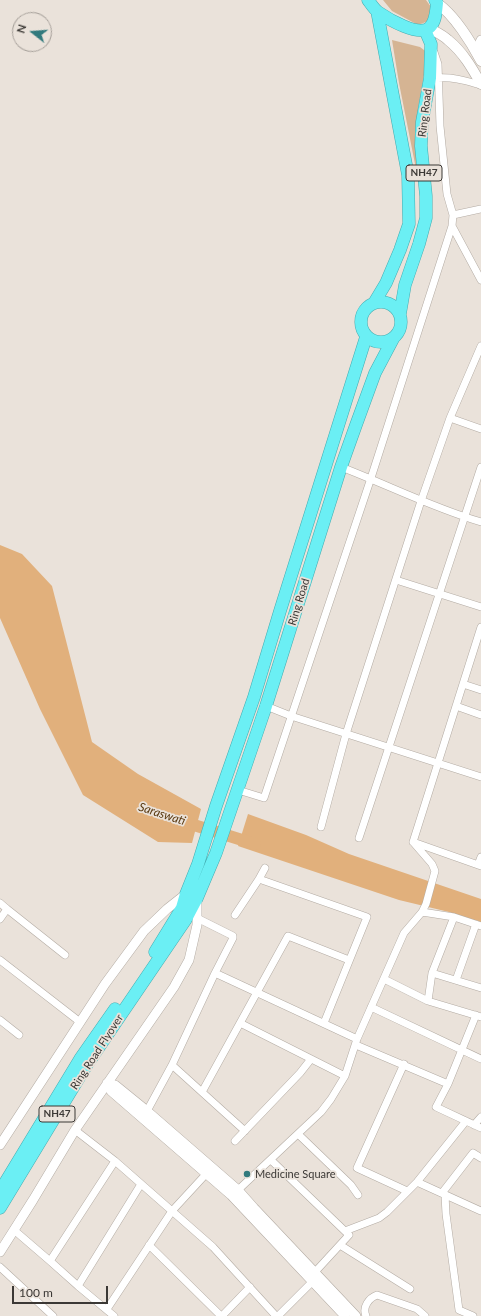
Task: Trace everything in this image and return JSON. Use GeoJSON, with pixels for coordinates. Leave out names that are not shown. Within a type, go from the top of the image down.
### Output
{"type":"FeatureCollection","features":[{"type":"Feature","properties":{"kind":"highway"},"geometry":{"type":"LineString","coordinates":[[368,0],[377,11],[397,23],[413,30],[427,29],[434,20],[436,1]]}},
{"type":"Feature","properties":{"kind":"highway"},"geometry":{"type":"LineString","coordinates":[[377,11],[408,175],[409,224],[386,283],[374,303],[367,308],[361,316],[361,327],[366,337],[377,343],[382,343],[393,339]]}},
{"type":"Feature","properties":{"kind":"highway","name":"Ring Road"},"geometry":{"type":"LineString","coordinates":[[400,314],[405,285],[426,218],[426,196],[421,146],[422,122],[430,78],[432,44],[427,29]]}},
{"type":"Feature","properties":{"kind":"highway"},"geometry":{"type":"LineString","coordinates":[[374,303],[379,302],[389,304],[400,314]]}},
{"type":"Feature","properties":{"kind":"highway","name":"NH47"},"geometry":{"type":"LineString","coordinates":[[393,339],[397,336],[401,328],[400,314]]}},
{"type":"Feature","properties":{"kind":"highway"},"geometry":{"type":"LineString","coordinates":[[204,866],[203,848],[254,697],[366,337]]}},
{"type":"Feature","properties":{"kind":"highway","name":"Ring Road"},"geometry":{"type":"LineString","coordinates":[[204,866],[216,853],[266,706],[341,467],[375,373],[393,339]]}},
{"type":"Feature","properties":{"kind":"highway","name":"Ring Road Flyover"},"geometry":{"type":"LineString","coordinates":[[0,1208],[22,1163],[84,1061],[191,896],[204,866]]}},
{"type":"Feature","properties":{"kind":"highway","name":"Ring Road Flyover"},"geometry":{"type":"LineString","coordinates":[[0,1191],[22,1163]]}},
{"type":"Feature","properties":{"kind":"main road"},"geometry":{"type":"LineString","coordinates":[[436,1],[443,7],[463,32],[481,61]]}},
{"type":"Feature","properties":{"kind":"main road"},"geometry":{"type":"LineString","coordinates":[[427,29],[448,40],[458,49],[470,64],[481,84]]}},
{"type":"Feature","properties":{"kind":"street"},"geometry":{"type":"LineString","coordinates":[[476,51],[481,40]]}},
{"type":"Feature","properties":{"kind":"street"},"geometry":{"type":"LineString","coordinates":[[238,790],[264,798],[452,226],[453,215],[447,194],[440,126],[438,64],[432,44]]}},
{"type":"Feature","properties":{"kind":"street"},"geometry":{"type":"LineString","coordinates":[[438,78],[449,77],[481,84]]}},
{"type":"Feature","properties":{"kind":"street"},"geometry":{"type":"LineString","coordinates":[[453,215],[481,209]]}},
{"type":"Feature","properties":{"kind":"street"},"geometry":{"type":"LineString","coordinates":[[452,226],[481,280]]}},
{"type":"Feature","properties":{"kind":"street"},"geometry":{"type":"LineString","coordinates":[[321,827],[346,734],[421,502],[450,418],[481,346]]}},
{"type":"Feature","properties":{"kind":"street"},"geometry":{"type":"LineString","coordinates":[[450,418],[481,429]]}},
{"type":"Feature","properties":{"kind":"street"},"geometry":{"type":"LineString","coordinates":[[341,467],[370,478],[421,502],[481,522]]}},
{"type":"Feature","properties":{"kind":"street"},"geometry":{"type":"LineString","coordinates":[[359,838],[481,467]]}},
{"type":"Feature","properties":{"kind":"street"},"geometry":{"type":"LineString","coordinates":[[396,580],[481,607]]}},
{"type":"Feature","properties":{"kind":"street"},"geometry":{"type":"LineString","coordinates":[[413,842],[481,627]]}},
{"type":"Feature","properties":{"kind":"street"},"geometry":{"type":"LineString","coordinates":[[463,684],[481,690]]}},
{"type":"Feature","properties":{"kind":"street"},"geometry":{"type":"LineString","coordinates":[[266,706],[291,716],[481,777]]}},
{"type":"Feature","properties":{"kind":"street"},"geometry":{"type":"LineString","coordinates":[[456,706],[481,714]]}},
{"type":"Feature","properties":{"kind":"street"},"geometry":{"type":"LineString","coordinates":[[413,842],[480,865],[481,857]]}},
{"type":"Feature","properties":{"kind":"street"},"geometry":{"type":"LineString","coordinates":[[238,1190],[321,1112],[345,1076],[371,1007],[404,933],[422,912],[434,877],[435,871],[432,864],[413,842]]}},
{"type":"Feature","properties":{"kind":"street"},"geometry":{"type":"LineString","coordinates":[[235,915],[265,868]]}},
{"type":"Feature","properties":{"kind":"street"},"geometry":{"type":"LineString","coordinates":[[259,879],[367,917],[324,1023]]}},
{"type":"Feature","properties":{"kind":"street"},"geometry":{"type":"LineString","coordinates":[[0,1144],[105,984],[144,931],[167,909],[191,896],[196,925],[189,960],[174,987],[75,1130],[0,1252]]}},
{"type":"Feature","properties":{"kind":"street"},"geometry":{"type":"LineString","coordinates":[[0,903],[65,954]]}},
{"type":"Feature","properties":{"kind":"street"},"geometry":{"type":"LineString","coordinates":[[0,919],[7,909]]}},
{"type":"Feature","properties":{"kind":"street"},"geometry":{"type":"LineString","coordinates":[[422,912],[454,917],[479,925],[456,980]]}},
{"type":"Feature","properties":{"kind":"street"},"geometry":{"type":"LineString","coordinates":[[428,1001],[432,973],[454,917]]}},
{"type":"Feature","properties":{"kind":"street"},"geometry":{"type":"LineString","coordinates":[[147,1110],[172,1065],[233,936],[196,918]]}},
{"type":"Feature","properties":{"kind":"street"},"geometry":{"type":"LineString","coordinates":[[202,1092],[288,936],[349,960]]}},
{"type":"Feature","properties":{"kind":"street"},"geometry":{"type":"LineString","coordinates":[[0,960],[80,1022]]}},
{"type":"Feature","properties":{"kind":"street"},"geometry":{"type":"LineString","coordinates":[[215,973],[324,1023],[357,1042],[448,1084]]}},
{"type":"Feature","properties":{"kind":"street"},"geometry":{"type":"LineString","coordinates":[[432,973],[481,988]]}},
{"type":"Feature","properties":{"kind":"street"},"geometry":{"type":"LineString","coordinates":[[384,980],[428,1001],[479,1015],[461,1049],[448,1084],[436,1108],[478,1127],[481,1117]]}},
{"type":"Feature","properties":{"kind":"street"},"geometry":{"type":"LineString","coordinates":[[371,1007],[481,1059]]}},
{"type":"Feature","properties":{"kind":"street"},"geometry":{"type":"LineString","coordinates":[[0,1020],[19,1035]]}},
{"type":"Feature","properties":{"kind":"street"},"geometry":{"type":"LineString","coordinates":[[240,1023],[345,1076]]}},
{"type":"Feature","properties":{"kind":"street"},"geometry":{"type":"LineString","coordinates":[[235,1140],[300,1073],[311,1059]]}},
{"type":"Feature","properties":{"kind":"street"},"geometry":{"type":"LineString","coordinates":[[404,1064],[357,1168],[407,1192]]}},
{"type":"Feature","properties":{"kind":"street"},"geometry":{"type":"LineString","coordinates":[[172,1065],[245,1130]]}},
{"type":"Feature","properties":{"kind":"street"},"geometry":{"type":"LineString","coordinates":[[107,1083],[115,1085],[147,1110],[238,1190],[315,1276],[345,1316]]}},
{"type":"Feature","properties":{"kind":"street"},"geometry":{"type":"LineString","coordinates":[[107,1083],[111,1091],[231,1195],[356,1316]]}},
{"type":"Feature","properties":{"kind":"street"},"geometry":{"type":"LineString","coordinates":[[345,1230],[383,1216],[417,1182],[466,1121]]}},
{"type":"Feature","properties":{"kind":"street"},"geometry":{"type":"LineString","coordinates":[[75,1130],[114,1161],[213,1247],[277,1316],[315,1276],[349,1235],[271,1160]]}},
{"type":"Feature","properties":{"kind":"street"},"geometry":{"type":"LineString","coordinates":[[298,1134],[351,1185],[358,1195]]}},
{"type":"Feature","properties":{"kind":"street"},"geometry":{"type":"LineString","coordinates":[[473,1316],[459,1310],[444,1194],[473,1153],[481,1158]]}},
{"type":"Feature","properties":{"kind":"street"},"geometry":{"type":"LineString","coordinates":[[50,1260],[114,1161]]}},
{"type":"Feature","properties":{"kind":"street"},"geometry":{"type":"LineString","coordinates":[[106,1310],[172,1211],[207,1173]]}},
{"type":"Feature","properties":{"kind":"street"},"geometry":{"type":"LineString","coordinates":[[417,1182],[481,1211]]}},
{"type":"Feature","properties":{"kind":"street"},"geometry":{"type":"LineString","coordinates":[[78,1286],[141,1184]]}},
{"type":"Feature","properties":{"kind":"street"},"geometry":{"type":"LineString","coordinates":[[14,1230],[114,1316]]}},
{"type":"Feature","properties":{"kind":"street"},"geometry":{"type":"LineString","coordinates":[[149,1245],[221,1316],[250,1287]]}},
{"type":"Feature","properties":{"kind":"street"},"geometry":{"type":"LineString","coordinates":[[340,1245],[410,1289]]}},
{"type":"Feature","properties":{"kind":"street"},"geometry":{"type":"LineString","coordinates":[[0,1267],[53,1316]]}},
{"type":"Feature","properties":{"kind":"street"},"geometry":{"type":"LineString","coordinates":[[366,1316],[364,1313],[367,1302],[372,1297],[377,1295],[417,1309],[425,1316]]}},
{"type":"Feature","properties":{"kind":"shaded area"},"geometry":{"type":"Polygon","coordinates":[[[383,0],[426,0],[431,7],[431,20],[418,25],[392,11],[383,0]]]}},
{"type":"Feature","properties":{"kind":"shaded area"},"geometry":{"type":"Polygon","coordinates":[[[392,40],[420,47],[428,53],[418,108],[416,169],[399,83],[392,40]]]}},
{"type":"Feature","properties":{"kind":"water"},"geometry":{"type":"Polygon","coordinates":[[[0,545],[22,554],[52,586],[92,742],[138,774],[201,809],[192,843],[158,842],[83,795],[40,709],[0,618],[0,545]]]}},
{"type":"Feature","properties":{"kind":"water"},"geometry":{"type":"Polygon","coordinates":[[[248,814],[306,835],[349,854],[481,899],[481,923],[449,912],[399,900],[238,846],[248,814]]]}},
{"type":"Feature","properties":{"kind":"waterway","name":"Saraswati"},"geometry":{"type":"LineString","coordinates":[[181,821],[255,844]]}},
{"type":"Feature","properties":{"kind":"place","name":"Medicine Square"},"geometry":{"type":"Point","coordinates":[247,1174]}}]}
